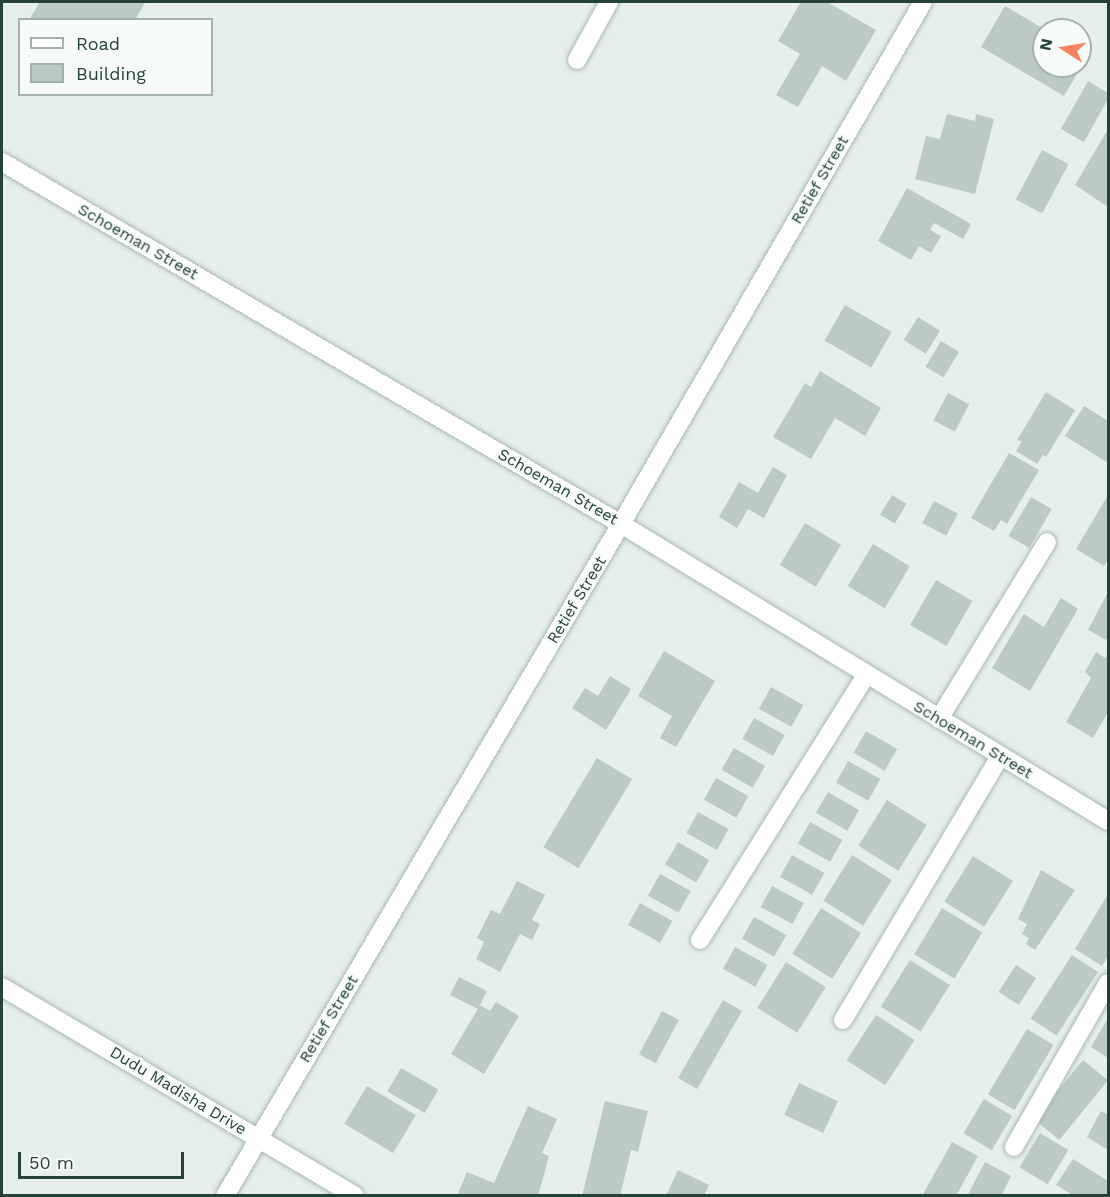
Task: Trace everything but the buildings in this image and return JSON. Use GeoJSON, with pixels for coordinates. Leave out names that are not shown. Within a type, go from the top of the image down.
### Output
{"type":"FeatureCollection","features":[{"type":"Feature","properties":{"kind":"street"},"geometry":{"type":"LineString","coordinates":[[577,60],[609,2]]}},
{"type":"Feature","properties":{"kind":"street","name":"Retief Street"},"geometry":{"type":"LineString","coordinates":[[225,1196],[621,524],[923,2]]}},
{"type":"Feature","properties":{"kind":"street","name":"Schoeman Street"},"geometry":{"type":"LineString","coordinates":[[2,162],[621,524],[1108,821]]}},
{"type":"Feature","properties":{"kind":"street"},"geometry":{"type":"LineString","coordinates":[[939,719],[1047,542]]}},
{"type":"Feature","properties":{"kind":"street"},"geometry":{"type":"LineString","coordinates":[[700,940],[866,675]]}},
{"type":"Feature","properties":{"kind":"street"},"geometry":{"type":"LineString","coordinates":[[843,1020],[1000,757]]}},
{"type":"Feature","properties":{"kind":"street"},"geometry":{"type":"LineString","coordinates":[[1014,1147],[1108,983]]}},
{"type":"Feature","properties":{"kind":"street","name":"Dudu Madisha Drive"},"geometry":{"type":"LineString","coordinates":[[2,987],[355,1196]]}}]}
